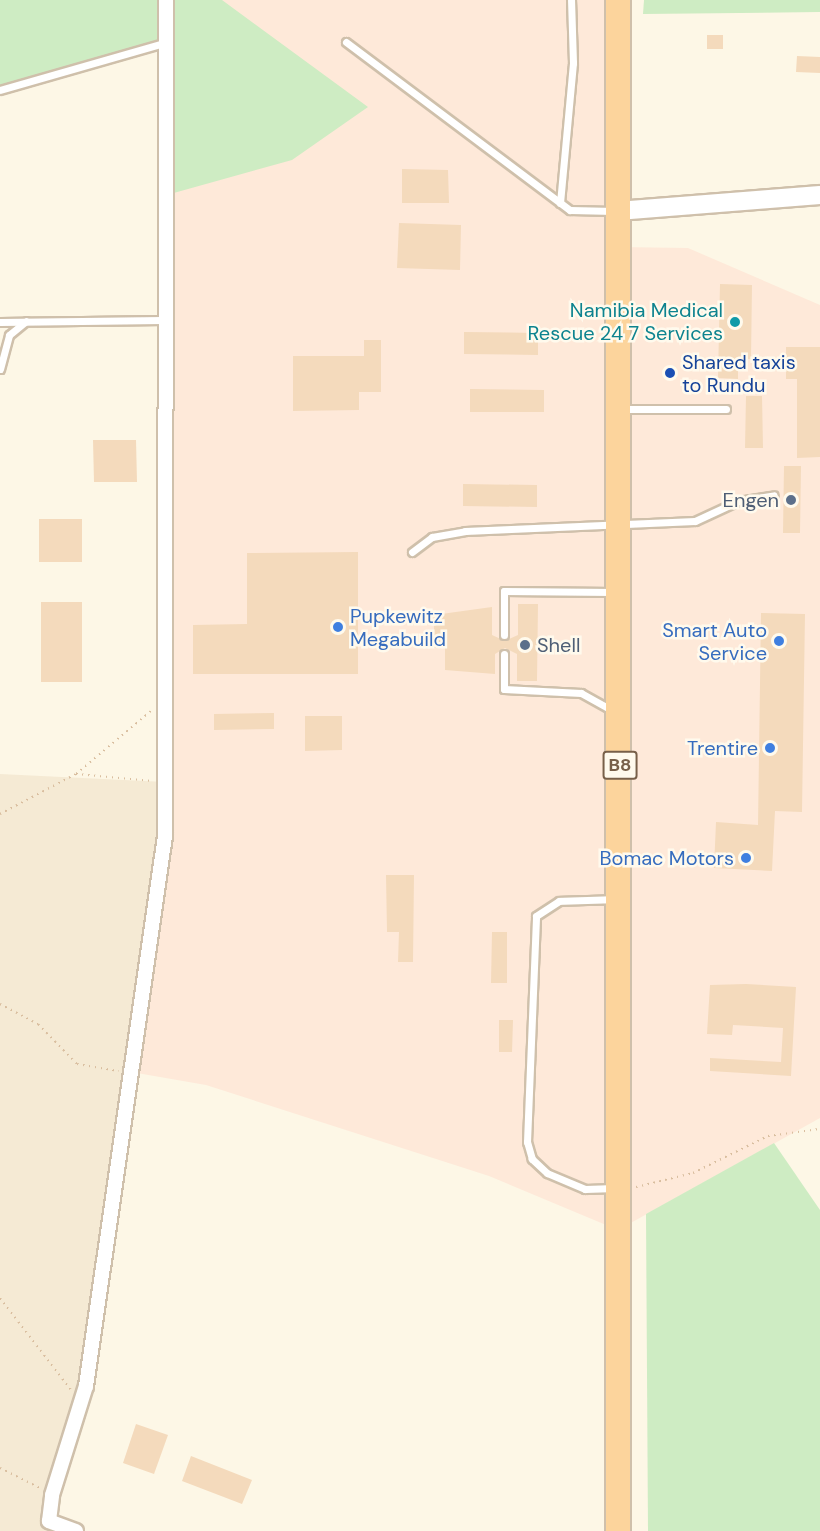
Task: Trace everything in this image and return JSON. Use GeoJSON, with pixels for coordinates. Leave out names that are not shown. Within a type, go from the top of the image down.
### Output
{"type":"FeatureCollection","features":[{"type":"Feature","properties":{"kind":"highway","name":"B8"},"geometry":{"type":"LineString","coordinates":[[618,0],[617,592],[621,900],[618,1531]]}},
{"type":"Feature","properties":{"kind":"street"},"geometry":{"type":"LineString","coordinates":[[76,1531],[49,1526],[52,1495],[81,1402],[165,836],[164,43],[166,0]]}},
{"type":"Feature","properties":{"kind":"street"},"geometry":{"type":"LineString","coordinates":[[617,211],[820,195]]}},
{"type":"Feature","properties":{"kind":"lane"},"geometry":{"type":"LineString","coordinates":[[560,203],[571,96],[571,0]]}},
{"type":"Feature","properties":{"kind":"lane"},"geometry":{"type":"LineString","coordinates":[[346,42],[570,210],[617,211]]}},
{"type":"Feature","properties":{"kind":"lane"},"geometry":{"type":"LineString","coordinates":[[0,90],[164,43]]}},
{"type":"Feature","properties":{"kind":"lane"},"geometry":{"type":"LineString","coordinates":[[0,322],[164,320]]}},
{"type":"Feature","properties":{"kind":"lane"},"geometry":{"type":"LineString","coordinates":[[0,369],[9,335],[26,321]]}},
{"type":"Feature","properties":{"kind":"lane"},"geometry":{"type":"LineString","coordinates":[[617,409],[726,409]]}},
{"type":"Feature","properties":{"kind":"lane"},"geometry":{"type":"LineString","coordinates":[[412,552],[432,537],[465,531],[617,527],[695,521],[738,501],[774,495]]}},
{"type":"Feature","properties":{"kind":"lane"},"geometry":{"type":"LineString","coordinates":[[504,635],[504,591],[617,592]]}},
{"type":"Feature","properties":{"kind":"lane"},"geometry":{"type":"LineString","coordinates":[[504,654],[504,689],[581,693],[620,716]]}},
{"type":"Feature","properties":{"kind":"lane"},"geometry":{"type":"LineString","coordinates":[[618,1188],[585,1189],[547,1173],[532,1159],[527,1142],[536,916],[560,900],[621,900]]}},
{"type":"Feature","properties":{"kind":"path"},"geometry":{"type":"LineString","coordinates":[[0,814],[76,774],[165,698]]}},
{"type":"Feature","properties":{"kind":"path"},"geometry":{"type":"LineString","coordinates":[[76,774],[165,782]]}},
{"type":"Feature","properties":{"kind":"path"},"geometry":{"type":"LineString","coordinates":[[0,1004],[38,1024],[77,1064],[131,1072]]}},
{"type":"Feature","properties":{"kind":"path"},"geometry":{"type":"LineString","coordinates":[[618,1188],[693,1173],[768,1136],[820,1129]]}},
{"type":"Feature","properties":{"kind":"path"},"geometry":{"type":"LineString","coordinates":[[0,1298],[81,1402]]}},
{"type":"Feature","properties":{"kind":"path"},"geometry":{"type":"LineString","coordinates":[[0,1468],[52,1495]]}},
{"type":"Feature","properties":{"kind":"shaded area"},"geometry":{"type":"Polygon","coordinates":[[[164,0],[618,0],[617,247],[688,248],[820,305],[820,1118],[618,1230],[489,1176],[206,1085],[131,1072],[165,836],[164,0]]]}},
{"type":"Feature","properties":{"kind":"shaded area"},"geometry":{"type":"Polygon","coordinates":[[[0,774],[165,782],[165,836],[86,1386],[49,1531],[0,1531],[0,774]]]}},
{"type":"Feature","properties":{"kind":"green space"},"geometry":{"type":"Polygon","coordinates":[[[0,0],[222,0],[368,107],[292,160],[163,196],[164,43],[0,90],[0,0]]]}},
{"type":"Feature","properties":{"kind":"green space"},"geometry":{"type":"Polygon","coordinates":[[[644,0],[820,0],[820,12],[643,14],[644,0]]]}},
{"type":"Feature","properties":{"kind":"green space"},"geometry":{"type":"Polygon","coordinates":[[[774,1143],[820,1210],[820,1531],[648,1531],[646,1214],[774,1143]]]}},
{"type":"Feature","properties":{"kind":"building"},"geometry":{"type":"Polygon","coordinates":[[[707,35],[723,35],[723,49],[707,49],[707,35]]]}},
{"type":"Feature","properties":{"kind":"building"},"geometry":{"type":"Polygon","coordinates":[[[797,56],[820,57],[820,73],[796,72],[797,56]]]}},
{"type":"Feature","properties":{"kind":"building"},"geometry":{"type":"Polygon","coordinates":[[[402,169],[448,170],[449,203],[402,203],[402,169]]]}},
{"type":"Feature","properties":{"kind":"building"},"geometry":{"type":"Polygon","coordinates":[[[399,223],[461,225],[460,270],[397,268],[399,223]]]}},
{"type":"Feature","properties":{"kind":"building","name":"Namibia Medical Rescue 24 7 Services"},"geometry":{"type":"Polygon","coordinates":[[[720,284],[752,285],[751,359],[738,359],[738,379],[718,378],[720,284]]]}},
{"type":"Feature","properties":{"kind":"building"},"geometry":{"type":"Polygon","coordinates":[[[464,332],[538,333],[538,355],[464,354],[464,332]]]}},
{"type":"Feature","properties":{"kind":"building"},"geometry":{"type":"Polygon","coordinates":[[[364,340],[381,340],[381,392],[359,392],[359,410],[293,411],[293,356],[364,356],[364,340]]]}},
{"type":"Feature","properties":{"kind":"building"},"geometry":{"type":"Polygon","coordinates":[[[786,347],[820,347],[820,457],[797,458],[797,379],[786,379],[786,347]]]}},
{"type":"Feature","properties":{"kind":"building"},"geometry":{"type":"Polygon","coordinates":[[[470,389],[544,390],[544,412],[470,412],[470,389]]]}},
{"type":"Feature","properties":{"kind":"building"},"geometry":{"type":"Polygon","coordinates":[[[746,396],[762,396],[763,448],[745,448],[746,396]]]}},
{"type":"Feature","properties":{"kind":"building"},"geometry":{"type":"Polygon","coordinates":[[[93,440],[136,440],[137,482],[94,482],[93,440]]]}},
{"type":"Feature","properties":{"kind":"building"},"geometry":{"type":"Polygon","coordinates":[[[784,466],[801,466],[800,533],[783,533],[784,466]]]}},
{"type":"Feature","properties":{"kind":"building"},"geometry":{"type":"Polygon","coordinates":[[[463,484],[537,485],[537,507],[463,506],[463,484]]]}},
{"type":"Feature","properties":{"kind":"building"},"geometry":{"type":"Polygon","coordinates":[[[39,519],[82,519],[82,562],[39,562],[39,519]]]}},
{"type":"Feature","properties":{"kind":"building"},"geometry":{"type":"Polygon","coordinates":[[[358,552],[358,674],[193,674],[193,625],[247,624],[247,553],[358,552]]]}},
{"type":"Feature","properties":{"kind":"building"},"geometry":{"type":"Polygon","coordinates":[[[41,602],[82,602],[82,682],[41,682],[41,602]]]}},
{"type":"Feature","properties":{"kind":"building"},"geometry":{"type":"Polygon","coordinates":[[[518,604],[538,604],[537,681],[517,681],[517,654],[505,648],[495,654],[495,674],[445,670],[445,648],[434,648],[434,615],[492,607],[492,635],[505,641],[518,635],[518,604]]]}},
{"type":"Feature","properties":{"kind":"building"},"geometry":{"type":"Polygon","coordinates":[[[761,613],[805,614],[802,812],[775,811],[772,871],[714,868],[716,822],[758,825],[761,613]]]}},
{"type":"Feature","properties":{"kind":"building"},"geometry":{"type":"Polygon","coordinates":[[[274,713],[274,729],[214,730],[214,714],[274,713]]]}},
{"type":"Feature","properties":{"kind":"building"},"geometry":{"type":"Polygon","coordinates":[[[305,716],[342,716],[342,750],[305,751],[305,716]]]}},
{"type":"Feature","properties":{"kind":"building"},"geometry":{"type":"Polygon","coordinates":[[[386,875],[414,875],[413,962],[398,962],[399,932],[387,932],[386,875]]]}},
{"type":"Feature","properties":{"kind":"building"},"geometry":{"type":"Polygon","coordinates":[[[492,932],[507,932],[507,983],[491,983],[492,932]]]}},
{"type":"Feature","properties":{"kind":"building"},"geometry":{"type":"Polygon","coordinates":[[[746,984],[796,987],[791,1076],[710,1071],[710,1058],[781,1062],[783,1028],[733,1025],[732,1035],[707,1034],[710,985],[746,984]]]}},
{"type":"Feature","properties":{"kind":"building"},"geometry":{"type":"Polygon","coordinates":[[[499,1020],[513,1020],[512,1052],[499,1052],[499,1020]]]}},
{"type":"Feature","properties":{"kind":"building"},"geometry":{"type":"Polygon","coordinates":[[[136,1424],[168,1435],[154,1474],[123,1463],[136,1424]]]}},
{"type":"Feature","properties":{"kind":"building"},"geometry":{"type":"Polygon","coordinates":[[[191,1456],[252,1480],[242,1504],[182,1481],[191,1456]]]}},
{"type":"Feature","properties":{"kind":"place","name":"Namibia Medical Rescue 24 7 Services"},"geometry":{"type":"Point","coordinates":[735,322]}},
{"type":"Feature","properties":{"kind":"place","name":"Shared taxis to Rundu"},"geometry":{"type":"Point","coordinates":[670,373]}},
{"type":"Feature","properties":{"kind":"place","name":"Engen"},"geometry":{"type":"Point","coordinates":[791,500]}},
{"type":"Feature","properties":{"kind":"place","name":"Pupkewitz Megabuild"},"geometry":{"type":"Point","coordinates":[338,627]}},
{"type":"Feature","properties":{"kind":"place","name":"Smart Auto Service"},"geometry":{"type":"Point","coordinates":[779,641]}},
{"type":"Feature","properties":{"kind":"place","name":"Shell"},"geometry":{"type":"Point","coordinates":[525,645]}},
{"type":"Feature","properties":{"kind":"place","name":"Trentire"},"geometry":{"type":"Point","coordinates":[770,748]}},
{"type":"Feature","properties":{"kind":"place","name":"Bomac Motors"},"geometry":{"type":"Point","coordinates":[746,858]}}]}
